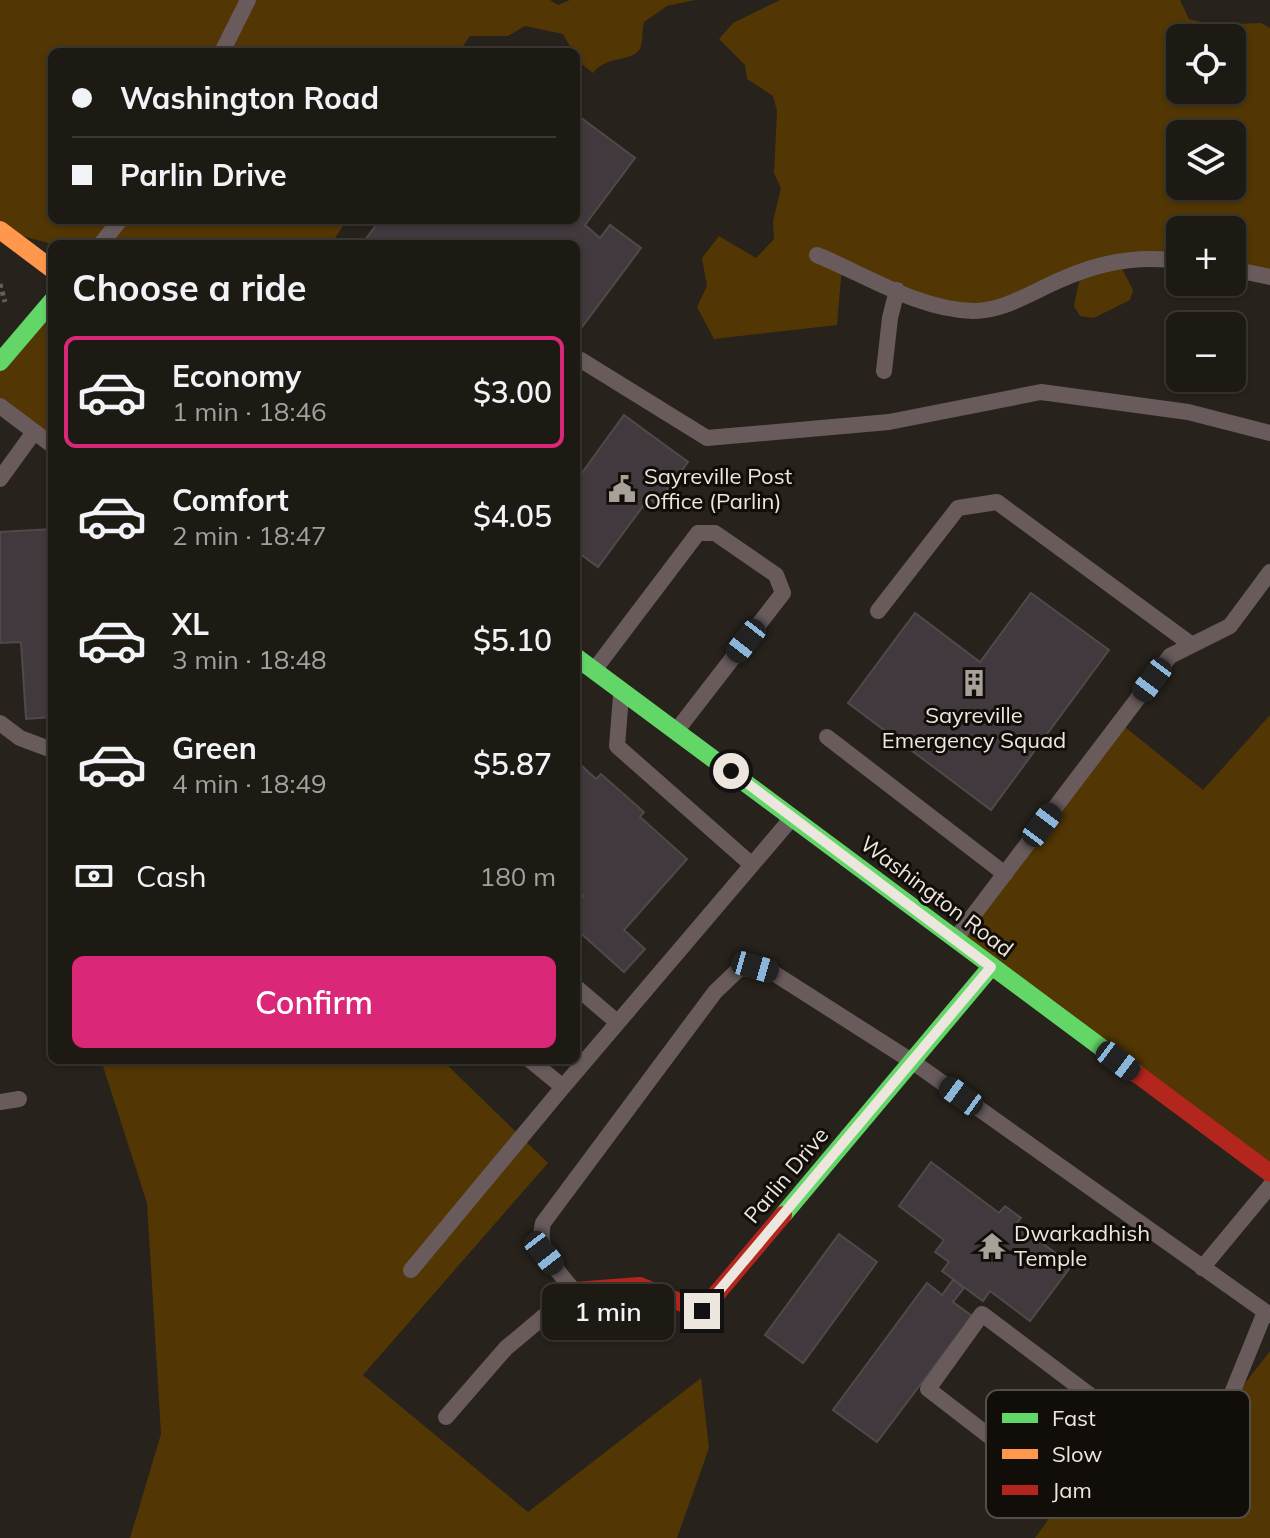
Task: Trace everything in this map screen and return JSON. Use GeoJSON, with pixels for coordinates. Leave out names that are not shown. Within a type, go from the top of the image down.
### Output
{"type":"FeatureCollection","features":[{"type":"Feature","properties":{"kind":"main road"},"geometry":{"type":"LineString","coordinates":[[0,230],[48,266]]}},
{"type":"Feature","properties":{"kind":"main road"},"geometry":{"type":"LineString","coordinates":[[0,362],[48,306]]}},
{"type":"Feature","properties":{"kind":"main road","name":"Washington Road"},"geometry":{"type":"LineString","coordinates":[[580,660],[1270,1173]]}},
{"type":"Feature","properties":{"kind":"main road","name":"Parlin Drive"},"geometry":{"type":"LineString","coordinates":[[574,1291],[640,1286],[702,1311],[991,967]]}},
{"type":"Feature","properties":{"kind":"lane"},"geometry":{"type":"LineString","coordinates":[[224,48],[248,0]]}},
{"type":"Feature","properties":{"kind":"lane"},"geometry":{"type":"LineString","coordinates":[[104,240],[117,224]]}},
{"type":"Feature","properties":{"kind":"lane"},"geometry":{"type":"LineString","coordinates":[[817,255],[919,300],[973,311],[1000,307],[1096,266],[1132,261],[1166,261]]}},
{"type":"Feature","properties":{"kind":"lane"},"geometry":{"type":"LineString","coordinates":[[1246,272],[1270,277]]}},
{"type":"Feature","properties":{"kind":"lane"},"geometry":{"type":"LineString","coordinates":[[884,371],[890,318],[897,290]]}},
{"type":"Feature","properties":{"kind":"lane"},"geometry":{"type":"LineString","coordinates":[[581,360],[707,438],[889,422],[1041,392],[1188,412],[1270,433]]}},
{"type":"Feature","properties":{"kind":"lane"},"geometry":{"type":"LineString","coordinates":[[0,406],[48,442]]}},
{"type":"Feature","properties":{"kind":"lane"},"geometry":{"type":"LineString","coordinates":[[0,479],[34,432]]}},
{"type":"Feature","properties":{"kind":"lane"},"geometry":{"type":"LineString","coordinates":[[878,611],[958,508],[997,502],[1192,645]]}},
{"type":"Feature","properties":{"kind":"lane"},"geometry":{"type":"LineString","coordinates":[[594,670],[698,533],[715,533],[776,575],[783,593],[677,730]]}},
{"type":"Feature","properties":{"kind":"lane"},"geometry":{"type":"LineString","coordinates":[[955,939],[1170,656],[1230,626],[1270,572]]}},
{"type":"Feature","properties":{"kind":"lane"},"geometry":{"type":"LineString","coordinates":[[622,691],[617,746],[752,865]]}},
{"type":"Feature","properties":{"kind":"lane"},"geometry":{"type":"LineString","coordinates":[[0,723],[20,738],[48,748]]}},
{"type":"Feature","properties":{"kind":"lane"},"geometry":{"type":"LineString","coordinates":[[827,737],[1005,874]]}},
{"type":"Feature","properties":{"kind":"lane"},"geometry":{"type":"LineString","coordinates":[[411,1270],[792,818]]}},
{"type":"Feature","properties":{"kind":"lane"},"geometry":{"type":"LineString","coordinates":[[446,1417],[506,1348],[574,1291],[544,1253],[539,1237],[543,1223],[715,992],[740,968],[772,972],[913,1062],[1267,1314],[1234,1390]]}},
{"type":"Feature","properties":{"kind":"lane"},"geometry":{"type":"LineString","coordinates":[[580,990],[617,1022]]}},
{"type":"Feature","properties":{"kind":"lane"},"geometry":{"type":"LineString","coordinates":[[535,1064],[563,1087]]}},
{"type":"Feature","properties":{"kind":"lane"},"geometry":{"type":"LineString","coordinates":[[0,1102],[19,1099]]}},
{"type":"Feature","properties":{"kind":"lane"},"geometry":{"type":"LineString","coordinates":[[1202,1268],[1270,1186]]}},
{"type":"Feature","properties":{"kind":"lane"},"geometry":{"type":"LineString","coordinates":[[986,1434],[928,1389],[982,1314],[1083,1390]]}},
{"type":"Feature","properties":{"kind":"shaded area"},"geometry":{"type":"Polygon","coordinates":[[[0,0],[550,0],[558,5],[570,0],[695,0],[667,6],[644,22],[641,46],[636,53],[605,63],[593,73],[580,63],[580,48],[571,48],[563,34],[525,26],[508,36],[470,36],[462,48],[48,48],[48,224],[344,224],[334,240],[48,240],[48,243],[0,230],[0,0]]]}},
{"type":"Feature","properties":{"kind":"shaded area"},"geometry":{"type":"Polygon","coordinates":[[[780,0],[1180,0],[1189,19],[1210,24],[1166,24],[1166,104],[1246,104],[1246,24],[1238,24],[1261,23],[1270,28],[1270,277],[1246,272],[1246,216],[1166,216],[1166,261],[1119,263],[1133,290],[1130,300],[1094,318],[1080,316],[1074,306],[1081,272],[973,311],[842,266],[837,325],[714,339],[697,307],[707,286],[702,258],[719,236],[756,258],[774,239],[773,221],[781,188],[774,173],[777,111],[773,96],[747,79],[745,65],[719,39],[733,23],[780,0]]]}},
{"type":"Feature","properties":{"kind":"shaded area"},"geometry":{"type":"Polygon","coordinates":[[[48,306],[48,442],[0,406],[0,362],[48,306]]]}},
{"type":"Feature","properties":{"kind":"shaded area"},"geometry":{"type":"Polygon","coordinates":[[[1270,715],[1270,1173],[955,939],[1125,727],[1203,790],[1270,715]]]}},
{"type":"Feature","properties":{"kind":"shaded area"},"geometry":{"type":"Polygon","coordinates":[[[102,1064],[446,1064],[548,1163],[363,1375],[528,1512],[701,1378],[709,1448],[677,1538],[130,1538],[161,1434],[147,1203],[102,1064]]]}},
{"type":"Feature","properties":{"kind":"shaded area"},"geometry":{"type":"Polygon","coordinates":[[[1270,1351],[1270,1538],[1035,1538],[1049,1518],[1250,1518],[1250,1390],[1240,1390],[1270,1351]]]}},
{"type":"Feature","properties":{"kind":"building"},"geometry":{"type":"Polygon","coordinates":[[[580,117],[635,158],[585,225],[600,238],[610,225],[641,248],[580,330],[580,240],[365,240],[377,224],[580,224],[580,117]]]}},
{"type":"Feature","properties":{"kind":"building","name":"Sayreville Post Office (Parlin)"},"geometry":{"type":"Polygon","coordinates":[[[624,415],[688,462],[656,504],[649,498],[598,567],[580,554],[580,476],[624,415]]]}},
{"type":"Feature","properties":{"kind":"building"},"geometry":{"type":"Polygon","coordinates":[[[48,529],[48,717],[26,719],[21,642],[0,643],[0,532],[48,529]]]}},
{"type":"Feature","properties":{"kind":"building","name":"Sayreville Emergency Squad"},"geometry":{"type":"Polygon","coordinates":[[[1031,593],[1109,650],[991,810],[848,703],[915,613],[980,662],[1031,593]]]}},
{"type":"Feature","properties":{"kind":"building"},"geometry":{"type":"Polygon","coordinates":[[[582,766],[596,779],[601,774],[644,812],[640,817],[687,859],[624,930],[645,949],[624,972],[580,933],[580,899],[583,896],[580,894],[582,766]]]}},
{"type":"Feature","properties":{"kind":"building","name":"Dwarkadhish Temple"},"geometry":{"type":"Polygon","coordinates":[[[931,1162],[999,1213],[1005,1206],[1021,1218],[1016,1224],[1072,1265],[1030,1321],[990,1291],[983,1301],[942,1271],[949,1262],[935,1252],[944,1240],[899,1206],[931,1162]]]}},
{"type":"Feature","properties":{"kind":"building"},"geometry":{"type":"Polygon","coordinates":[[[839,1234],[877,1262],[803,1363],[765,1335],[839,1234]]]}},
{"type":"Feature","properties":{"kind":"building"},"geometry":{"type":"Polygon","coordinates":[[[953,1280],[964,1288],[953,1302],[972,1316],[877,1442],[833,1410],[927,1283],[942,1295],[953,1280]]]}},
{"type":"Feature","properties":{"kind":"traffic: fast"},"geometry":{"type":"LineString","coordinates":[[0,362],[48,306]]}},
{"type":"Feature","properties":{"kind":"traffic: fast"},"geometry":{"type":"LineString","coordinates":[[580,660],[1137,1074]]}},
{"type":"Feature","properties":{"kind":"traffic: fast"},"geometry":{"type":"LineString","coordinates":[[783,1215],[991,967]]}},
{"type":"Feature","properties":{"kind":"traffic: slow"},"geometry":{"type":"LineString","coordinates":[[0,230],[48,266]]}},
{"type":"Feature","properties":{"kind":"traffic: jam"},"geometry":{"type":"LineString","coordinates":[[1137,1074],[1270,1173]]}},
{"type":"Feature","properties":{"kind":"traffic: jam"},"geometry":{"type":"LineString","coordinates":[[574,1291],[640,1286],[702,1311],[783,1215]]}},
{"type":"Feature","properties":{"kind":"place","name":"Sayreville Post Office (Parlin)"},"geometry":{"type":"Point","coordinates":[622,489]}},
{"type":"Feature","properties":{"kind":"place","name":"Sayreville Emergency Squad"},"geometry":{"type":"Point","coordinates":[974,683]}},
{"type":"Feature","properties":{"kind":"place","name":"Dwarkadhish Temple"},"geometry":{"type":"Point","coordinates":[992,1246]}},
{"type":"Feature","properties":{"kind":"route"},"geometry":{"type":"LineString","coordinates":[[702,1311],[991,967],[731,771]]}}]}
